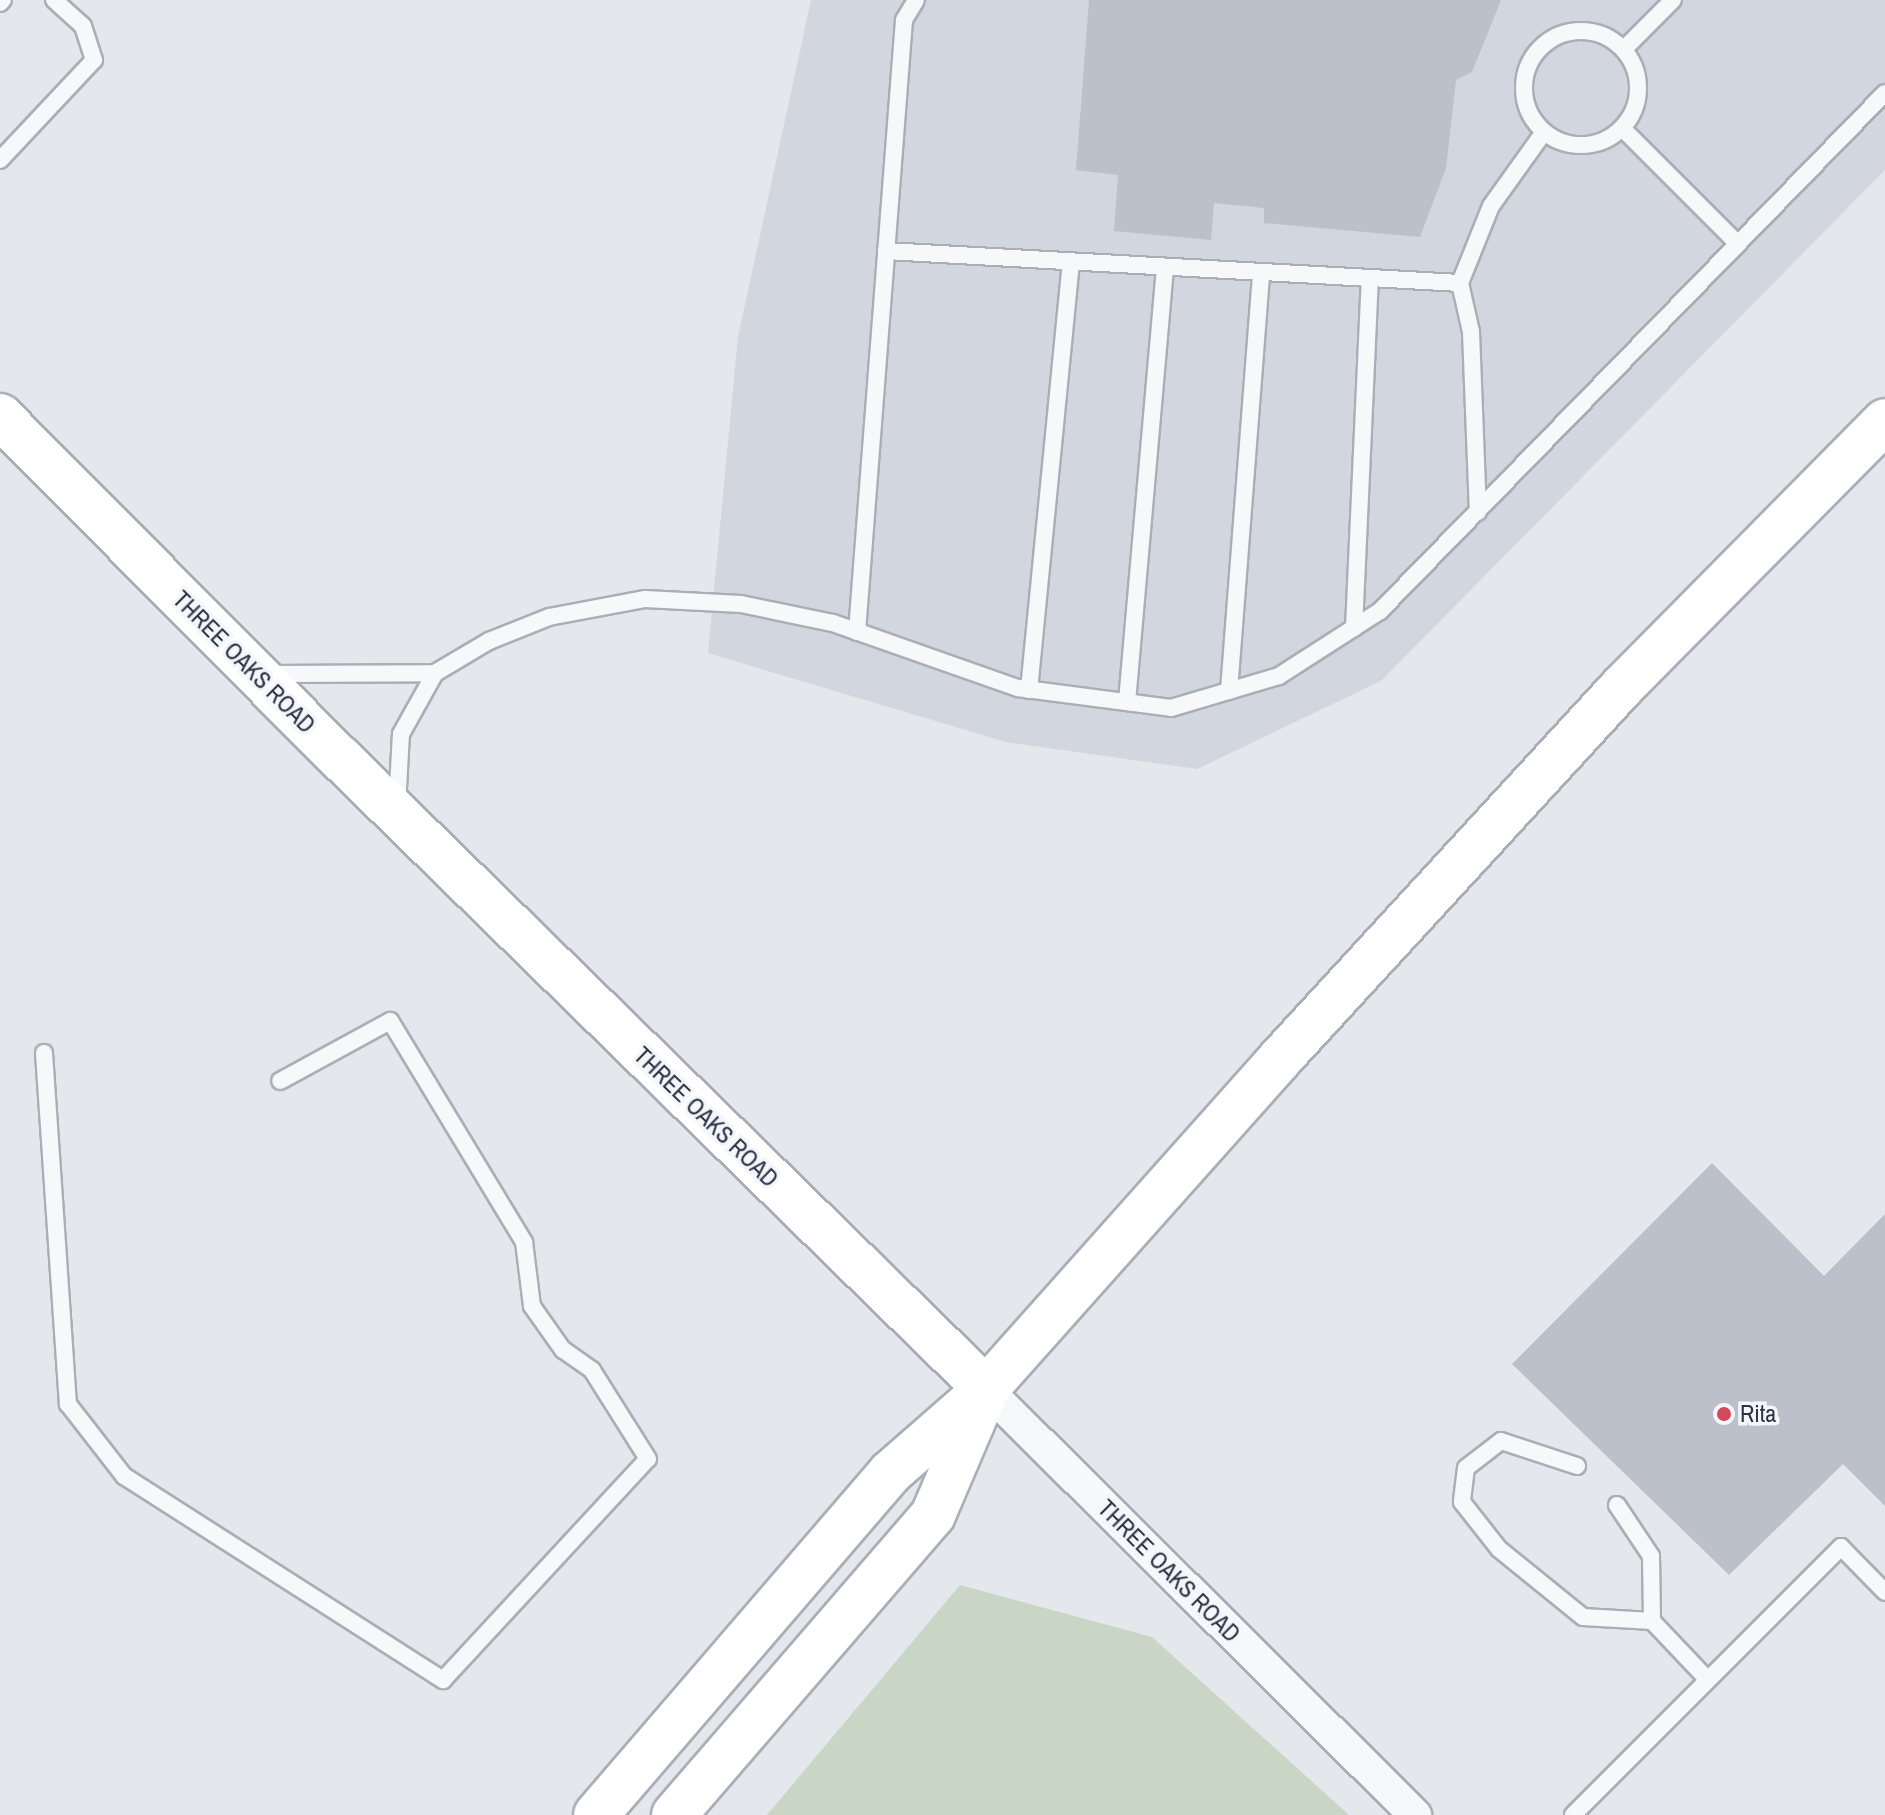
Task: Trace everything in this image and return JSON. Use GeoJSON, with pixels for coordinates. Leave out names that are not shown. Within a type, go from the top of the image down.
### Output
{"type":"FeatureCollection","features":[{"type":"Feature","properties":{"kind":"main road","name":"THREE OAKS ROAD"},"geometry":{"type":"LineString","coordinates":[[0,416],[397,814],[986,1389]]}},
{"type":"Feature","properties":{"kind":"main road"},"geometry":{"type":"LineString","coordinates":[[596,1815],[890,1473],[986,1389],[1600,710],[1885,421]]}},
{"type":"Feature","properties":{"kind":"main road"},"geometry":{"type":"LineString","coordinates":[[674,1815],[933,1515],[986,1389]]}},
{"type":"Feature","properties":{"kind":"street","name":"THREE OAKS ROAD"},"geometry":{"type":"LineString","coordinates":[[986,1389],[1415,1815]]}},
{"type":"Feature","properties":{"kind":"lane"},"geometry":{"type":"LineString","coordinates":[[0,160],[94,60],[83,26],[54,0]]}},
{"type":"Feature","properties":{"kind":"lane"},"geometry":{"type":"LineString","coordinates":[[857,632],[904,20],[916,0]]}},
{"type":"Feature","properties":{"kind":"lane"},"geometry":{"type":"LineString","coordinates":[[1624,49],[1673,0]]}},
{"type":"Feature","properties":{"kind":"lane"},"geometry":{"type":"LineString","coordinates":[[1589,31],[1624,49],[1639,85],[1637,104],[1622,128],[1597,144],[1577,146],[1544,132],[1529,109],[1524,83],[1538,50],[1569,32],[1589,31]]}},
{"type":"Feature","properties":{"kind":"lane"},"geometry":{"type":"LineString","coordinates":[[255,672],[298,677],[435,673],[489,641],[549,617],[645,599],[741,604],[857,632],[1029,690],[1171,708],[1279,676],[1380,611],[1885,93]]}},
{"type":"Feature","properties":{"kind":"lane"},"geometry":{"type":"LineString","coordinates":[[1622,128],[1738,244]]}},
{"type":"Feature","properties":{"kind":"lane"},"geometry":{"type":"LineString","coordinates":[[1478,512],[1471,332],[1460,283],[1491,206],[1544,132]]}},
{"type":"Feature","properties":{"kind":"lane"},"geometry":{"type":"LineString","coordinates":[[886,251],[1460,283]]}},
{"type":"Feature","properties":{"kind":"lane"},"geometry":{"type":"LineString","coordinates":[[1029,690],[1071,261]]}},
{"type":"Feature","properties":{"kind":"lane"},"geometry":{"type":"LineString","coordinates":[[1127,702],[1165,267]]}},
{"type":"Feature","properties":{"kind":"lane"},"geometry":{"type":"LineString","coordinates":[[1229,691],[1261,272]]}},
{"type":"Feature","properties":{"kind":"lane"},"geometry":{"type":"LineString","coordinates":[[1354,628],[1370,278]]}},
{"type":"Feature","properties":{"kind":"lane"},"geometry":{"type":"LineString","coordinates":[[397,814],[401,734],[435,673]]}},
{"type":"Feature","properties":{"kind":"lane"},"geometry":{"type":"LineString","coordinates":[[44,1053],[68,1404],[124,1476],[443,1680],[648,1459],[592,1370],[563,1350],[532,1306],[524,1242],[390,1021],[280,1081]]}},
{"type":"Feature","properties":{"kind":"lane"},"geometry":{"type":"LineString","coordinates":[[1577,1466],[1501,1441],[1466,1468],[1462,1502],[1499,1549],[1583,1617],[1652,1621]]}},
{"type":"Feature","properties":{"kind":"lane"},"geometry":{"type":"LineString","coordinates":[[1617,1505],[1651,1556],[1652,1621],[1708,1680]]}},
{"type":"Feature","properties":{"kind":"lane"},"geometry":{"type":"LineString","coordinates":[[1573,1815],[1841,1547],[1885,1592]]}},
{"type":"Feature","properties":{"kind":"shaded area"},"geometry":{"type":"Polygon","coordinates":[[[811,0],[1885,0],[1885,170],[1381,681],[1197,769],[1006,742],[708,653],[738,337],[811,0]]]}},
{"type":"Feature","properties":{"kind":"green space"},"geometry":{"type":"Polygon","coordinates":[[[960,1585],[1152,1637],[1349,1815],[767,1815],[960,1585]]]}},
{"type":"Feature","properties":{"kind":"building"},"geometry":{"type":"Polygon","coordinates":[[[1089,0],[1501,0],[1472,72],[1456,80],[1446,168],[1420,237],[1264,223],[1264,208],[1214,203],[1211,240],[1114,231],[1118,175],[1076,170],[1089,0]]]}},
{"type":"Feature","properties":{"kind":"building","name":"Rita"},"geometry":{"type":"Polygon","coordinates":[[[1712,1163],[1824,1276],[1885,1214],[1885,1506],[1843,1464],[1729,1575],[1512,1364],[1712,1163]]]}},
{"type":"Feature","properties":{"kind":"place","name":"Rita"},"geometry":{"type":"Point","coordinates":[1724,1414]}}]}
